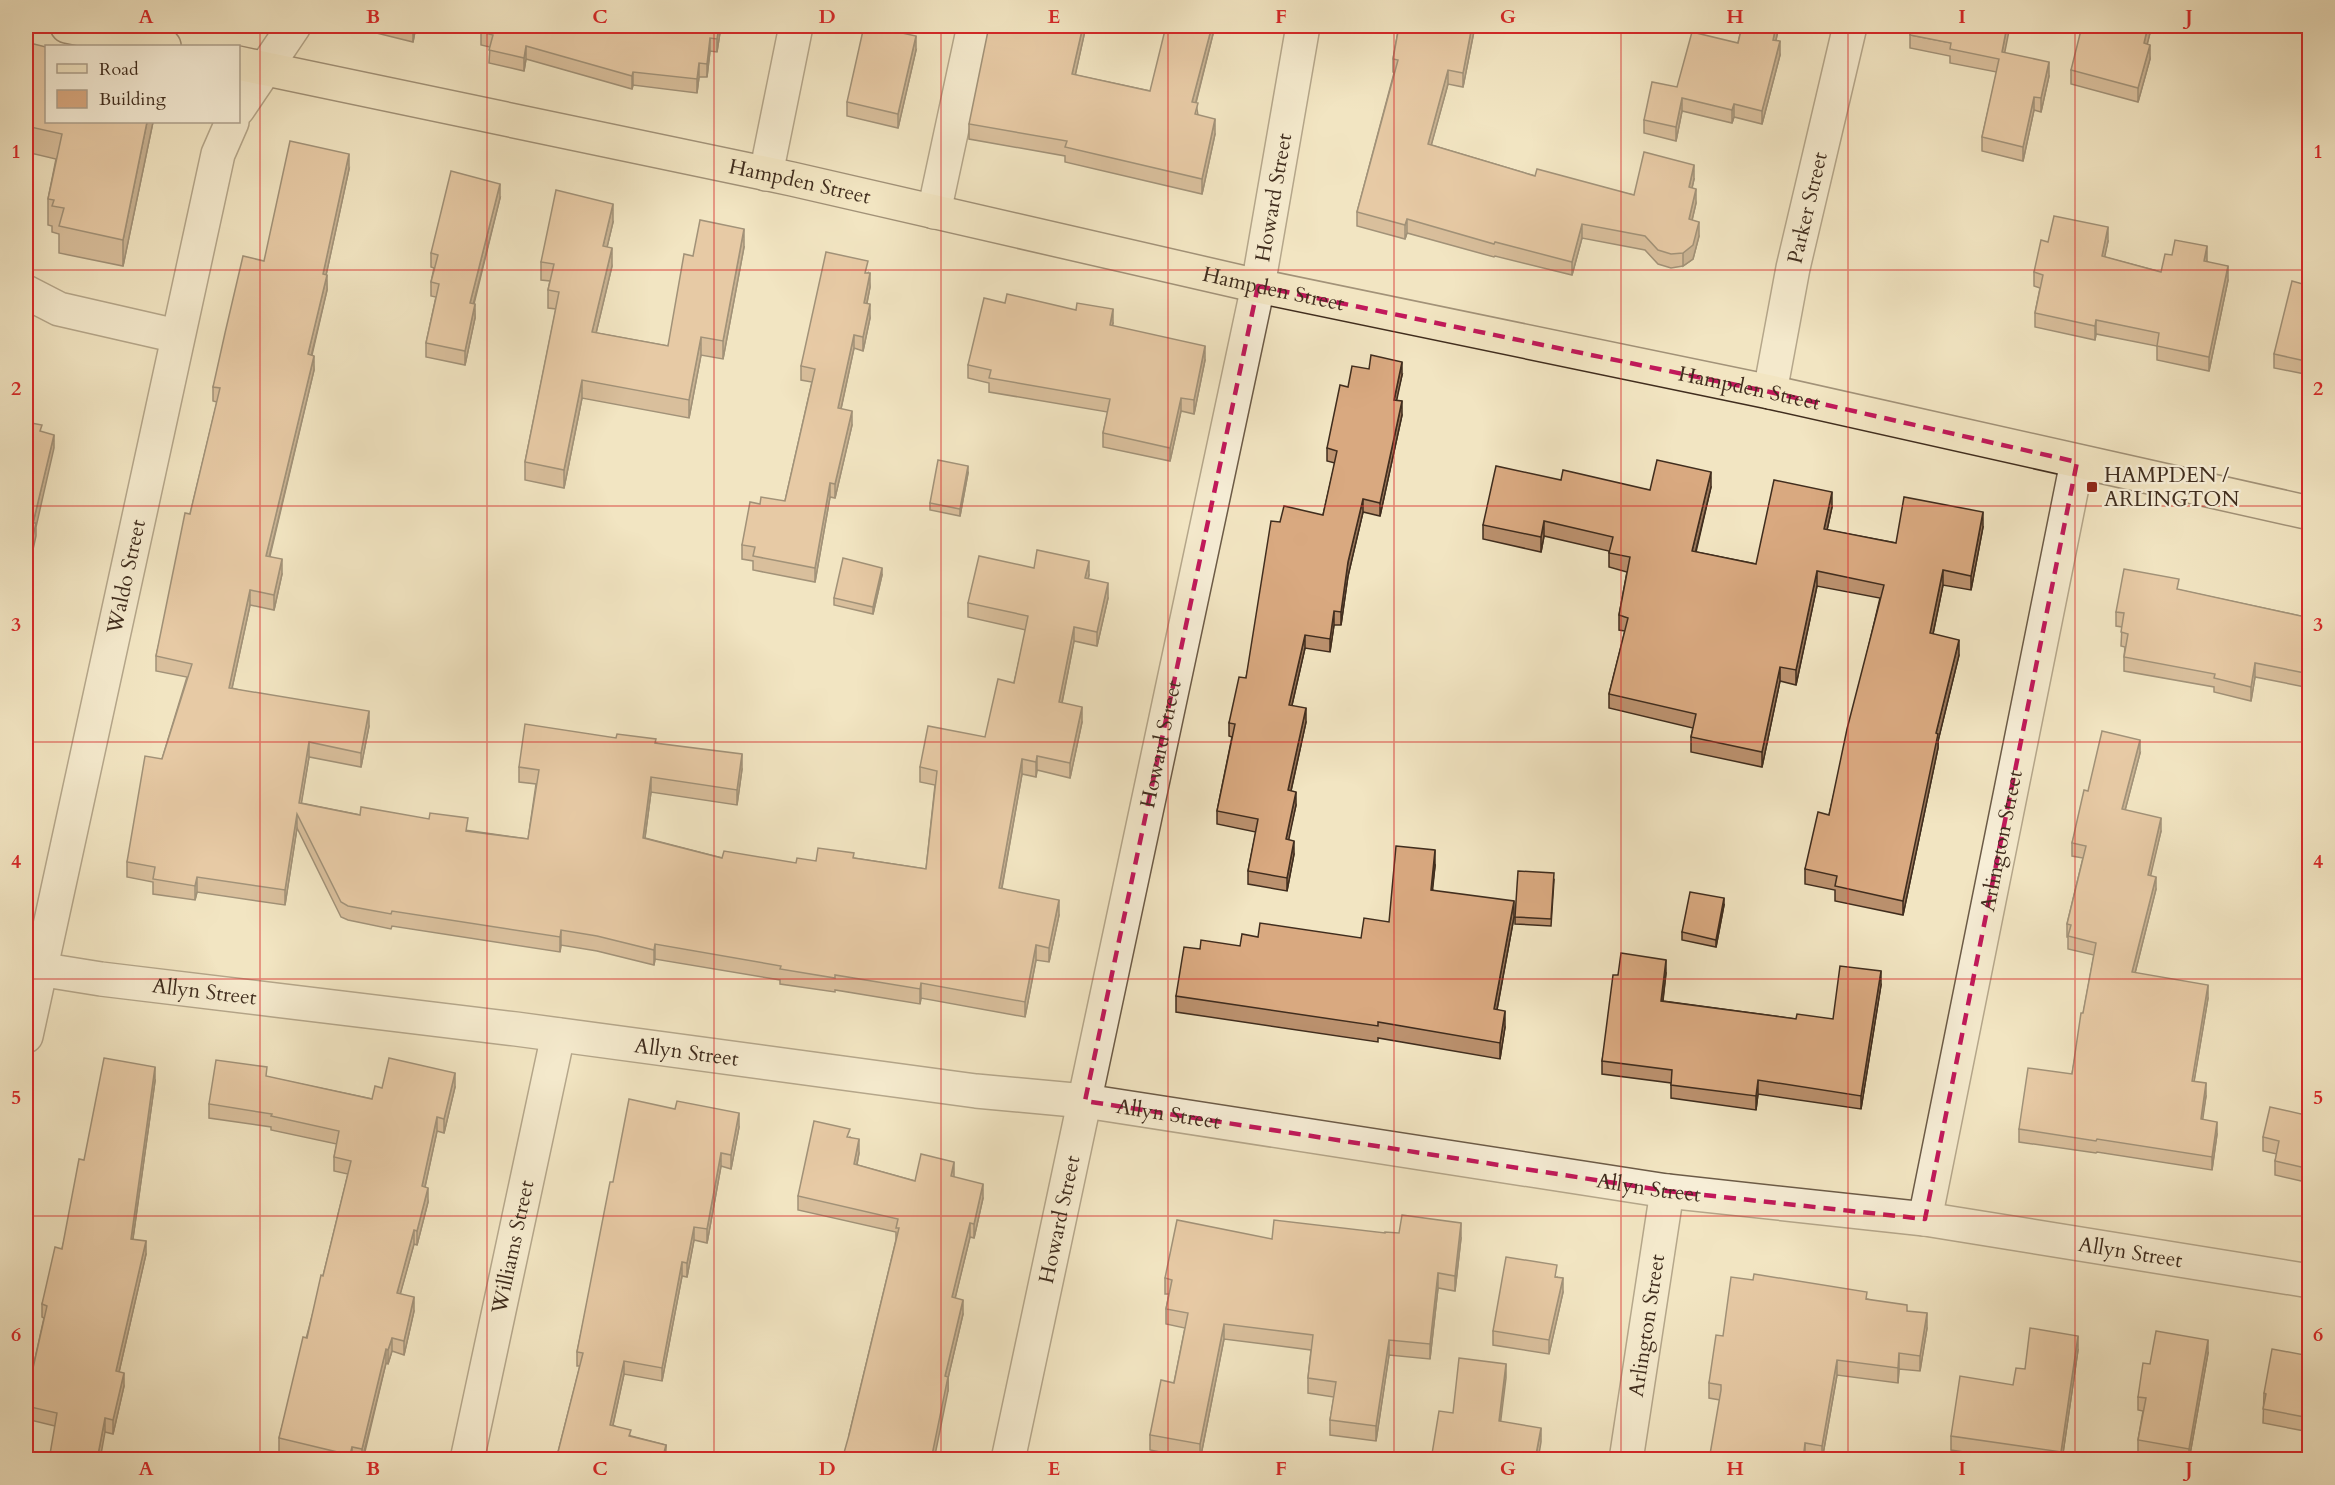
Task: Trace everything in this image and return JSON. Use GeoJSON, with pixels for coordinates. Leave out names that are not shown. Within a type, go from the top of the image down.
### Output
{"type":"FeatureCollection","features":[{"type":"Feature","properties":{"kind":"main road"},"geometry":{"type":"LineString","coordinates":[[67,26],[159,45]]}},
{"type":"Feature","properties":{"kind":"main road","name":"Hampden Street"},"geometry":{"type":"LineString","coordinates":[[252,66],[766,174],[1258,286],[1770,392],[2310,513]]}},
{"type":"Feature","properties":{"kind":"street"},"geometry":{"type":"LineString","coordinates":[[240,103],[252,66],[294,26]]}},
{"type":"Feature","properties":{"kind":"street"},"geometry":{"type":"LineString","coordinates":[[766,174],[796,26]]}},
{"type":"Feature","properties":{"kind":"street"},"geometry":{"type":"LineString","coordinates":[[934,212],[974,26]]}},
{"type":"Feature","properties":{"kind":"street","name":"Howard Street"},"geometry":{"type":"LineString","coordinates":[[1008,1460],[1258,286],[1303,26]]}},
{"type":"Feature","properties":{"kind":"street","name":"Parker Street"},"geometry":{"type":"LineString","coordinates":[[1770,392],[1792,268],[1850,26]]}},
{"type":"Feature","properties":{"kind":"street","name":"Waldo Street"},"geometry":{"type":"LineString","coordinates":[[26,1036],[33,968],[218,154],[232,123]]}},
{"type":"Feature","properties":{"kind":"street"},"geometry":{"type":"LineString","coordinates":[[26,292],[59,309],[177,336]]}},
{"type":"Feature","properties":{"kind":"street","name":"Arlington Street"},"geometry":{"type":"LineString","coordinates":[[1925,1219],[2077,462]]}},
{"type":"Feature","properties":{"kind":"street","name":"Allyn Street"},"geometry":{"type":"LineString","coordinates":[[33,968],[113,981],[558,1035],[976,1091],[1085,1101],[1667,1191],[1925,1219],[2310,1281]]}},
{"type":"Feature","properties":{"kind":"street","name":"Williams Street"},"geometry":{"type":"LineString","coordinates":[[467,1460],[558,1035]]}},
{"type":"Feature","properties":{"kind":"street","name":"Arlington Street"},"geometry":{"type":"LineString","coordinates":[[1626,1460],[1667,1191]]}},
{"type":"Feature","properties":{"kind":"highlighted area"},"geometry":{"type":"Polygon","coordinates":[[[1258,286],[1770,392],[2077,462],[1925,1219],[1667,1191],[1085,1101],[1258,286]]]}},
{"type":"Feature","properties":{"kind":"building"},"geometry":{"type":"Polygon","coordinates":[[[483,26],[719,26],[717,39],[710,38],[707,64],[699,63],[697,79],[633,72],[632,76],[526,46],[524,58],[489,50],[493,35],[481,32],[483,26]]]}},
{"type":"Feature","properties":{"kind":"building"},"geometry":{"type":"Polygon","coordinates":[[[864,26],[916,36],[898,114],[847,102],[864,26]]]}},
{"type":"Feature","properties":{"kind":"building"},"geometry":{"type":"Polygon","coordinates":[[[989,26],[1083,26],[1072,74],[1150,91],[1166,26],[1212,26],[1192,102],[1198,103],[1195,114],[1215,119],[1202,179],[1065,147],[1067,141],[969,124],[989,26]]]}},
{"type":"Feature","properties":{"kind":"building"},"geometry":{"type":"Polygon","coordinates":[[[1399,26],[1472,26],[1463,73],[1448,70],[1428,144],[1535,176],[1537,169],[1634,195],[1644,152],[1694,165],[1689,187],[1696,189],[1689,219],[1699,222],[1693,245],[1683,253],[1671,254],[1658,250],[1645,236],[1582,224],[1572,262],[1495,242],[1494,244],[1407,219],[1405,225],[1357,212],[1398,60],[1393,59],[1399,26]]]}},
{"type":"Feature","properties":{"kind":"building"},"geometry":{"type":"Polygon","coordinates":[[[1742,26],[1776,26],[1773,40],[1780,41],[1762,111],[1734,104],[1732,110],[1682,98],[1676,127],[1644,120],[1652,82],[1677,87],[1692,32],[1738,43],[1742,26]]]}},
{"type":"Feature","properties":{"kind":"building"},"geometry":{"type":"Polygon","coordinates":[[[1912,26],[2007,26],[2002,52],[2049,62],[2041,98],[2034,97],[2023,147],[1982,137],[1999,59],[1950,49],[1951,43],[1910,35],[1912,26]]]}},
{"type":"Feature","properties":{"kind":"building"},"geometry":{"type":"Polygon","coordinates":[[[2082,26],[2148,26],[2144,43],[2150,45],[2138,88],[2071,70],[2082,26]]]}},
{"type":"Feature","properties":{"kind":"building"},"geometry":{"type":"Polygon","coordinates":[[[26,42],[45,47],[45,123],[147,123],[123,240],[59,226],[64,208],[52,206],[54,200],[48,199],[62,134],[26,126],[26,42]]]}},
{"type":"Feature","properties":{"kind":"building"},"geometry":{"type":"Polygon","coordinates":[[[290,141],[349,154],[323,274],[327,275],[308,354],[314,356],[266,556],[282,559],[274,595],[250,590],[229,688],[369,711],[361,753],[309,742],[299,803],[360,815],[361,807],[429,819],[430,813],[468,818],[466,831],[528,839],[539,770],[519,767],[525,724],[616,738],[617,734],[656,739],[655,743],[742,754],[737,790],[651,777],[643,838],[722,858],[724,851],[796,863],[797,858],[816,861],[818,848],[854,853],[853,858],[926,869],[937,771],[920,767],[928,726],[985,737],[998,679],[1014,683],[1028,616],[968,603],[979,556],[1034,568],[1037,550],[1089,561],[1085,578],[1108,583],[1097,632],[1074,627],[1059,702],[1082,707],[1070,763],[1037,756],[1036,762],[1022,759],[999,888],[1059,900],[1049,948],[1036,945],[1025,1002],[921,983],[920,989],[835,975],[835,978],[655,944],[654,950],[561,930],[560,937],[348,906],[341,902],[297,814],[285,890],[197,877],[195,886],[153,879],[155,867],[127,862],[145,756],[162,759],[192,664],[156,656],[185,513],[190,514],[220,388],[213,387],[225,333],[243,256],[264,261],[290,141]]]}},
{"type":"Feature","properties":{"kind":"building"},"geometry":{"type":"Polygon","coordinates":[[[451,171],[500,184],[470,303],[475,304],[465,351],[426,343],[439,284],[431,282],[438,255],[431,253],[451,171]]]}},
{"type":"Feature","properties":{"kind":"building"},"geometry":{"type":"Polygon","coordinates":[[[556,190],[613,204],[603,246],[612,248],[592,332],[668,346],[684,254],[693,256],[700,220],[744,229],[723,341],[701,337],[689,400],[582,380],[564,470],[525,462],[559,292],[548,290],[554,264],[541,262],[556,190]]]}},
{"type":"Feature","properties":{"kind":"building"},"geometry":{"type":"Polygon","coordinates":[[[2054,216],[2108,227],[2102,256],[2161,272],[2165,254],[2172,255],[2175,240],[2207,246],[2204,261],[2228,266],[2209,357],[2157,346],[2159,333],[2096,320],[2095,326],[2035,313],[2043,275],[2034,272],[2041,240],[2048,242],[2054,216]]]}},
{"type":"Feature","properties":{"kind":"building"},"geometry":{"type":"Polygon","coordinates":[[[826,252],[868,261],[865,273],[870,273],[864,303],[870,304],[863,337],[854,335],[838,408],[852,411],[835,484],[830,483],[815,568],[753,556],[755,547],[742,545],[750,502],[760,504],[761,497],[785,501],[815,369],[801,366],[826,252]]]}},
{"type":"Feature","properties":{"kind":"building"},"geometry":{"type":"Polygon","coordinates":[[[2292,281],[2310,286],[2310,362],[2274,354],[2292,281]]]}},
{"type":"Feature","properties":{"kind":"building"},"geometry":{"type":"Polygon","coordinates":[[[1007,294],[1076,310],[1077,303],[1113,309],[1110,325],[1205,346],[1194,400],[1181,398],[1170,448],[1103,433],[1110,399],[989,378],[991,370],[968,365],[984,298],[1005,303],[1007,294]]]}},
{"type":"Feature","properties":{"kind":"building"},"geometry":{"type":"Polygon","coordinates":[[[1371,355],[1402,362],[1394,400],[1402,401],[1380,503],[1363,499],[1348,562],[1341,612],[1334,611],[1330,639],[1305,635],[1289,705],[1306,708],[1288,790],[1296,792],[1286,839],[1294,841],[1287,878],[1248,871],[1258,819],[1217,811],[1235,724],[1229,723],[1239,677],[1246,678],[1271,521],[1280,522],[1284,506],[1323,515],[1337,451],[1327,448],[1340,385],[1348,387],[1352,366],[1369,369],[1371,355]]]}},
{"type":"Feature","properties":{"kind":"building"},"geometry":{"type":"Polygon","coordinates":[[[26,422],[42,425],[40,431],[54,435],[33,523],[36,523],[26,568],[26,422]]]}},
{"type":"Feature","properties":{"kind":"building"},"geometry":{"type":"Polygon","coordinates":[[[938,460],[968,466],[960,509],[930,503],[938,460]]]}},
{"type":"Feature","properties":{"kind":"building"},"geometry":{"type":"Polygon","coordinates":[[[1657,460],[1711,472],[1692,551],[1756,564],[1774,480],[1832,492],[1824,529],[1896,543],[1904,497],[1983,512],[1971,576],[1943,570],[1930,633],[1959,640],[1936,733],[1938,734],[1903,901],[1835,886],[1837,876],[1805,869],[1818,812],[1829,815],[1847,729],[1884,585],[1817,571],[1796,670],[1780,667],[1762,752],[1691,737],[1696,714],[1609,694],[1628,618],[1619,615],[1630,557],[1609,553],[1613,537],[1544,521],[1541,537],[1483,525],[1496,466],[1561,480],[1563,470],[1650,490],[1657,460]]]}},
{"type":"Feature","properties":{"kind":"building"},"geometry":{"type":"Polygon","coordinates":[[[843,558],[882,568],[873,607],[834,598],[843,558]]]}},
{"type":"Feature","properties":{"kind":"building"},"geometry":{"type":"Polygon","coordinates":[[[2124,569],[2179,579],[2177,589],[2310,618],[2310,674],[2255,663],[2251,687],[2214,678],[2215,674],[2124,657],[2128,634],[2121,632],[2124,613],[2116,612],[2124,569]]]}},
{"type":"Feature","properties":{"kind":"building"},"geometry":{"type":"Polygon","coordinates":[[[2102,731],[2140,740],[2122,809],[2161,818],[2148,875],[2156,877],[2132,972],[2208,985],[2192,1081],[2206,1083],[2201,1119],[2217,1122],[2212,1157],[2019,1129],[2028,1068],[2072,1074],[2081,1013],[2083,1013],[2096,943],[2068,936],[2071,925],[2067,924],[2086,846],[2072,843],[2084,790],[2088,791],[2102,731]]]}},
{"type":"Feature","properties":{"kind":"building"},"geometry":{"type":"Polygon","coordinates":[[[1396,846],[1435,850],[1431,890],[1514,901],[1494,1009],[1505,1011],[1500,1043],[1378,1022],[1378,1026],[1176,996],[1184,947],[1200,949],[1201,940],[1240,946],[1242,934],[1258,937],[1260,923],[1361,938],[1364,918],[1389,922],[1396,846]]]}},
{"type":"Feature","properties":{"kind":"building"},"geometry":{"type":"Polygon","coordinates":[[[1518,871],[1554,873],[1551,919],[1515,917],[1518,871]]]}},
{"type":"Feature","properties":{"kind":"building"},"geometry":{"type":"Polygon","coordinates":[[[1690,892],[1724,898],[1716,940],[1682,932],[1690,892]]]}},
{"type":"Feature","properties":{"kind":"building"},"geometry":{"type":"Polygon","coordinates":[[[1621,953],[1666,960],[1661,1001],[1796,1019],[1797,1014],[1833,1019],[1840,966],[1881,971],[1861,1096],[1758,1080],[1756,1096],[1671,1085],[1672,1070],[1602,1061],[1613,975],[1618,975],[1621,953]]]}},
{"type":"Feature","properties":{"kind":"building"},"geometry":{"type":"Polygon","coordinates":[[[104,1058],[155,1067],[131,1239],[146,1241],[116,1371],[124,1373],[113,1420],[105,1418],[97,1460],[49,1460],[57,1413],[26,1406],[26,1399],[47,1306],[42,1304],[55,1247],[62,1249],[79,1159],[84,1160],[104,1058]]]}},
{"type":"Feature","properties":{"kind":"building"},"geometry":{"type":"Polygon","coordinates":[[[389,1058],[455,1073],[444,1119],[437,1117],[422,1186],[428,1188],[397,1293],[414,1297],[404,1341],[392,1338],[388,1350],[386,1349],[362,1449],[352,1447],[350,1455],[279,1438],[303,1337],[307,1338],[351,1161],[334,1157],[339,1131],[271,1116],[272,1114],[209,1104],[216,1060],[267,1067],[266,1076],[372,1099],[375,1086],[382,1088],[389,1058]]]}},
{"type":"Feature","properties":{"kind":"building"},"geometry":{"type":"Polygon","coordinates":[[[629,1099],[675,1109],[677,1101],[739,1113],[731,1155],[721,1153],[707,1229],[694,1227],[687,1263],[682,1262],[662,1368],[624,1361],[610,1425],[631,1430],[629,1436],[666,1445],[662,1460],[556,1460],[583,1353],[577,1352],[610,1182],[613,1182],[629,1099]]]}},
{"type":"Feature","properties":{"kind":"building"},"geometry":{"type":"Polygon","coordinates":[[[2270,1107],[2310,1116],[2310,1169],[2275,1161],[2279,1141],[2263,1137],[2270,1107]]]}},
{"type":"Feature","properties":{"kind":"building"},"geometry":{"type":"Polygon","coordinates":[[[814,1121],[850,1129],[847,1137],[859,1139],[854,1164],[915,1181],[921,1154],[954,1162],[951,1176],[983,1184],[974,1224],[970,1223],[952,1297],[963,1300],[945,1376],[948,1377],[931,1460],[842,1460],[899,1228],[896,1228],[898,1219],[798,1196],[814,1121]]]}},
{"type":"Feature","properties":{"kind":"building"},"geometry":{"type":"Polygon","coordinates":[[[1402,1215],[1461,1223],[1455,1276],[1438,1273],[1430,1344],[1389,1340],[1376,1426],[1330,1420],[1336,1382],[1308,1378],[1313,1335],[1224,1324],[1200,1444],[1150,1435],[1161,1380],[1174,1383],[1188,1313],[1166,1309],[1172,1280],[1165,1278],[1177,1220],[1272,1239],[1274,1220],[1399,1233],[1402,1215]]]}},
{"type":"Feature","properties":{"kind":"building"},"geometry":{"type":"Polygon","coordinates":[[[1506,1257],[1557,1265],[1555,1277],[1563,1278],[1549,1340],[1493,1331],[1506,1257]]]}},
{"type":"Feature","properties":{"kind":"building"},"geometry":{"type":"Polygon","coordinates":[[[1754,1274],[1867,1292],[1866,1299],[1907,1305],[1907,1311],[1927,1313],[1920,1356],[1899,1353],[1898,1368],[1837,1360],[1822,1446],[1805,1443],[1803,1460],[1709,1460],[1721,1390],[1721,1385],[1709,1383],[1716,1335],[1723,1336],[1731,1277],[1753,1280],[1754,1274]]]}},
{"type":"Feature","properties":{"kind":"building"},"geometry":{"type":"Polygon","coordinates":[[[2030,1328],[2078,1336],[2061,1452],[1951,1436],[1960,1376],[2013,1385],[2016,1368],[2025,1369],[2030,1328]]]}},
{"type":"Feature","properties":{"kind":"building"},"geometry":{"type":"Polygon","coordinates":[[[2156,1331],[2208,1340],[2189,1449],[2138,1440],[2146,1398],[2138,1397],[2143,1363],[2150,1364],[2156,1331]]]}},
{"type":"Feature","properties":{"kind":"building"},"geometry":{"type":"Polygon","coordinates":[[[2272,1349],[2310,1356],[2310,1418],[2263,1409],[2272,1349]]]}},
{"type":"Feature","properties":{"kind":"building"},"geometry":{"type":"Polygon","coordinates":[[[1459,1358],[1506,1364],[1499,1421],[1541,1428],[1535,1460],[1431,1460],[1439,1411],[1453,1413],[1459,1358]]]}},
{"type":"Feature","properties":{"kind":"building"},"geometry":{"type":"Polygon","coordinates":[[[1090,1453],[1122,1460],[1089,1460],[1090,1453]]]}},
{"type":"Feature","properties":{"kind":"place","name":"HAMPDEN / ARLINGTON"},"geometry":{"type":"Point","coordinates":[2092,487]}}]}
